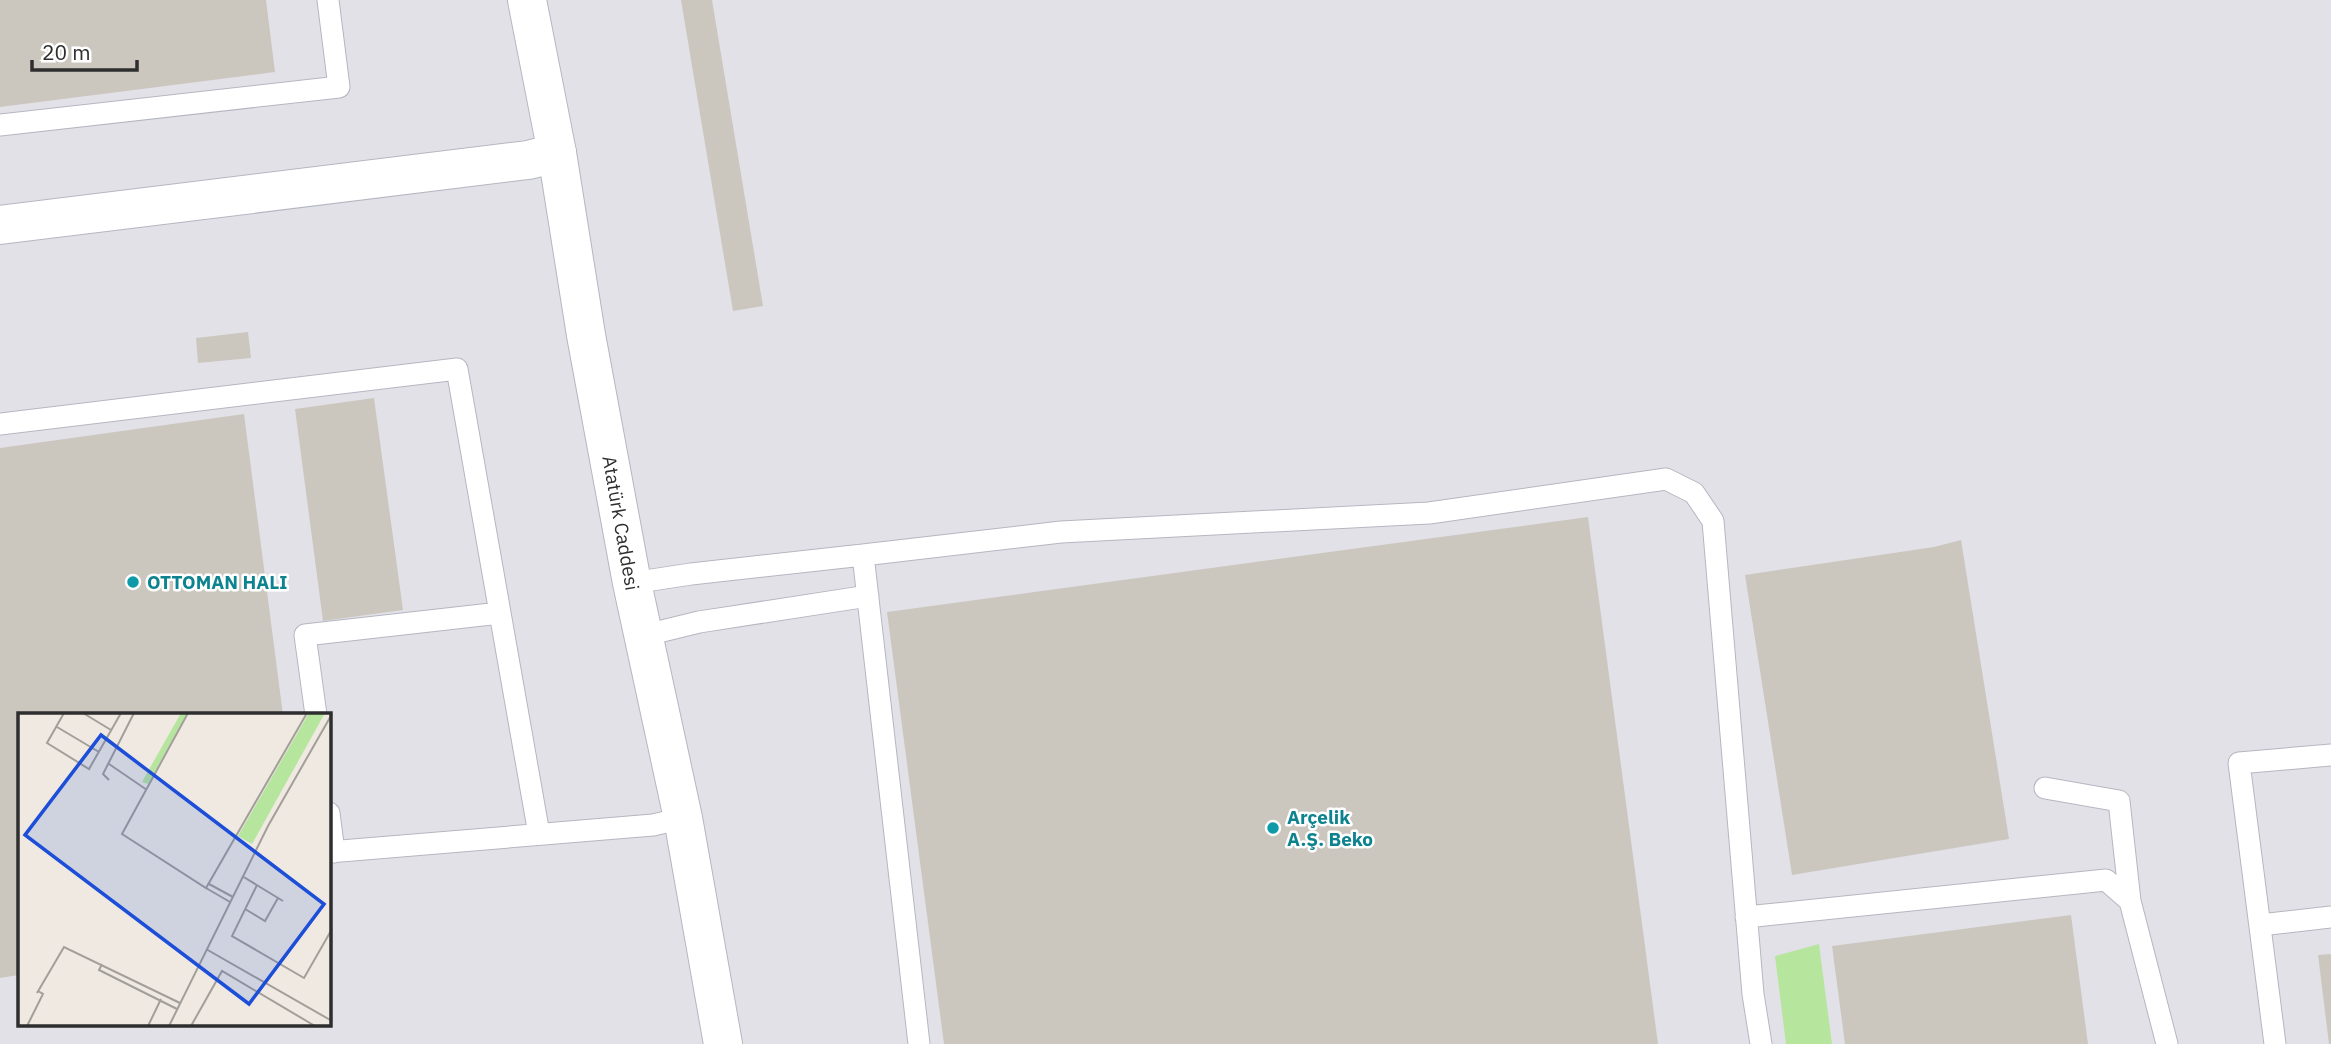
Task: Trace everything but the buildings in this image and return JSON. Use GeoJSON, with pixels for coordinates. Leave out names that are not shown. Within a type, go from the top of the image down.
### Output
{"type":"FeatureCollection","features":[{"type":"Feature","properties":{"kind":"street","name":"Atatürk Caddesi"},"geometry":{"type":"LineString","coordinates":[[527,0],[557,153],[586,335],[632,583],[683,818],[723,1044]]}},
{"type":"Feature","properties":{"kind":"street"},"geometry":{"type":"LineString","coordinates":[[0,225],[528,160],[557,153]]}},
{"type":"Feature","properties":{"kind":"lane"},"geometry":{"type":"LineString","coordinates":[[0,125],[339,87],[328,0]]}},
{"type":"Feature","properties":{"kind":"lane"},"geometry":{"type":"LineString","coordinates":[[0,424],[457,369],[539,834]]}},
{"type":"Feature","properties":{"kind":"lane"},"geometry":{"type":"LineString","coordinates":[[632,583],[1061,532],[1429,513],[1666,479],[1694,493],[1713,521],[1753,994],[1761,1044]]}},
{"type":"Feature","properties":{"kind":"lane"},"geometry":{"type":"LineString","coordinates":[[863,555],[919,1044]]}},
{"type":"Feature","properties":{"kind":"lane"},"geometry":{"type":"LineString","coordinates":[[642,636],[699,622],[868,596]]}},
{"type":"Feature","properties":{"kind":"lane"},"geometry":{"type":"LineString","coordinates":[[316,713],[305,635],[500,613]]}},
{"type":"Feature","properties":{"kind":"lane"},"geometry":{"type":"LineString","coordinates":[[2275,1044],[2239,763],[2331,755]]}},
{"type":"Feature","properties":{"kind":"lane"},"geometry":{"type":"LineString","coordinates":[[2045,788],[2119,801],[2130,901],[2167,1044]]}},
{"type":"Feature","properties":{"kind":"lane"},"geometry":{"type":"LineString","coordinates":[[332,852],[653,825],[683,818]]}},
{"type":"Feature","properties":{"kind":"lane"},"geometry":{"type":"LineString","coordinates":[[1746,917],[2106,880],[2130,901]]}},
{"type":"Feature","properties":{"kind":"lane"},"geometry":{"type":"LineString","coordinates":[[2260,925],[2331,917]]}},
{"type":"Feature","properties":{"kind":"shaded area"},"geometry":{"type":"Polygon","coordinates":[[[0,0],[2331,0],[2331,1044],[0,1044],[0,0]]]}},
{"type":"Feature","properties":{"kind":"green space"},"geometry":{"type":"Polygon","coordinates":[[[1819,944],[1832,1044],[1786,1044],[1775,956],[1819,944]]]}},
{"type":"Feature","properties":{"kind":"place","name":"OTTOMAN HALI"},"geometry":{"type":"Point","coordinates":[133,582]}},
{"type":"Feature","properties":{"kind":"place","name":"Arçelik A.Ş. Beko"},"geometry":{"type":"Point","coordinates":[1273,828]}}]}
